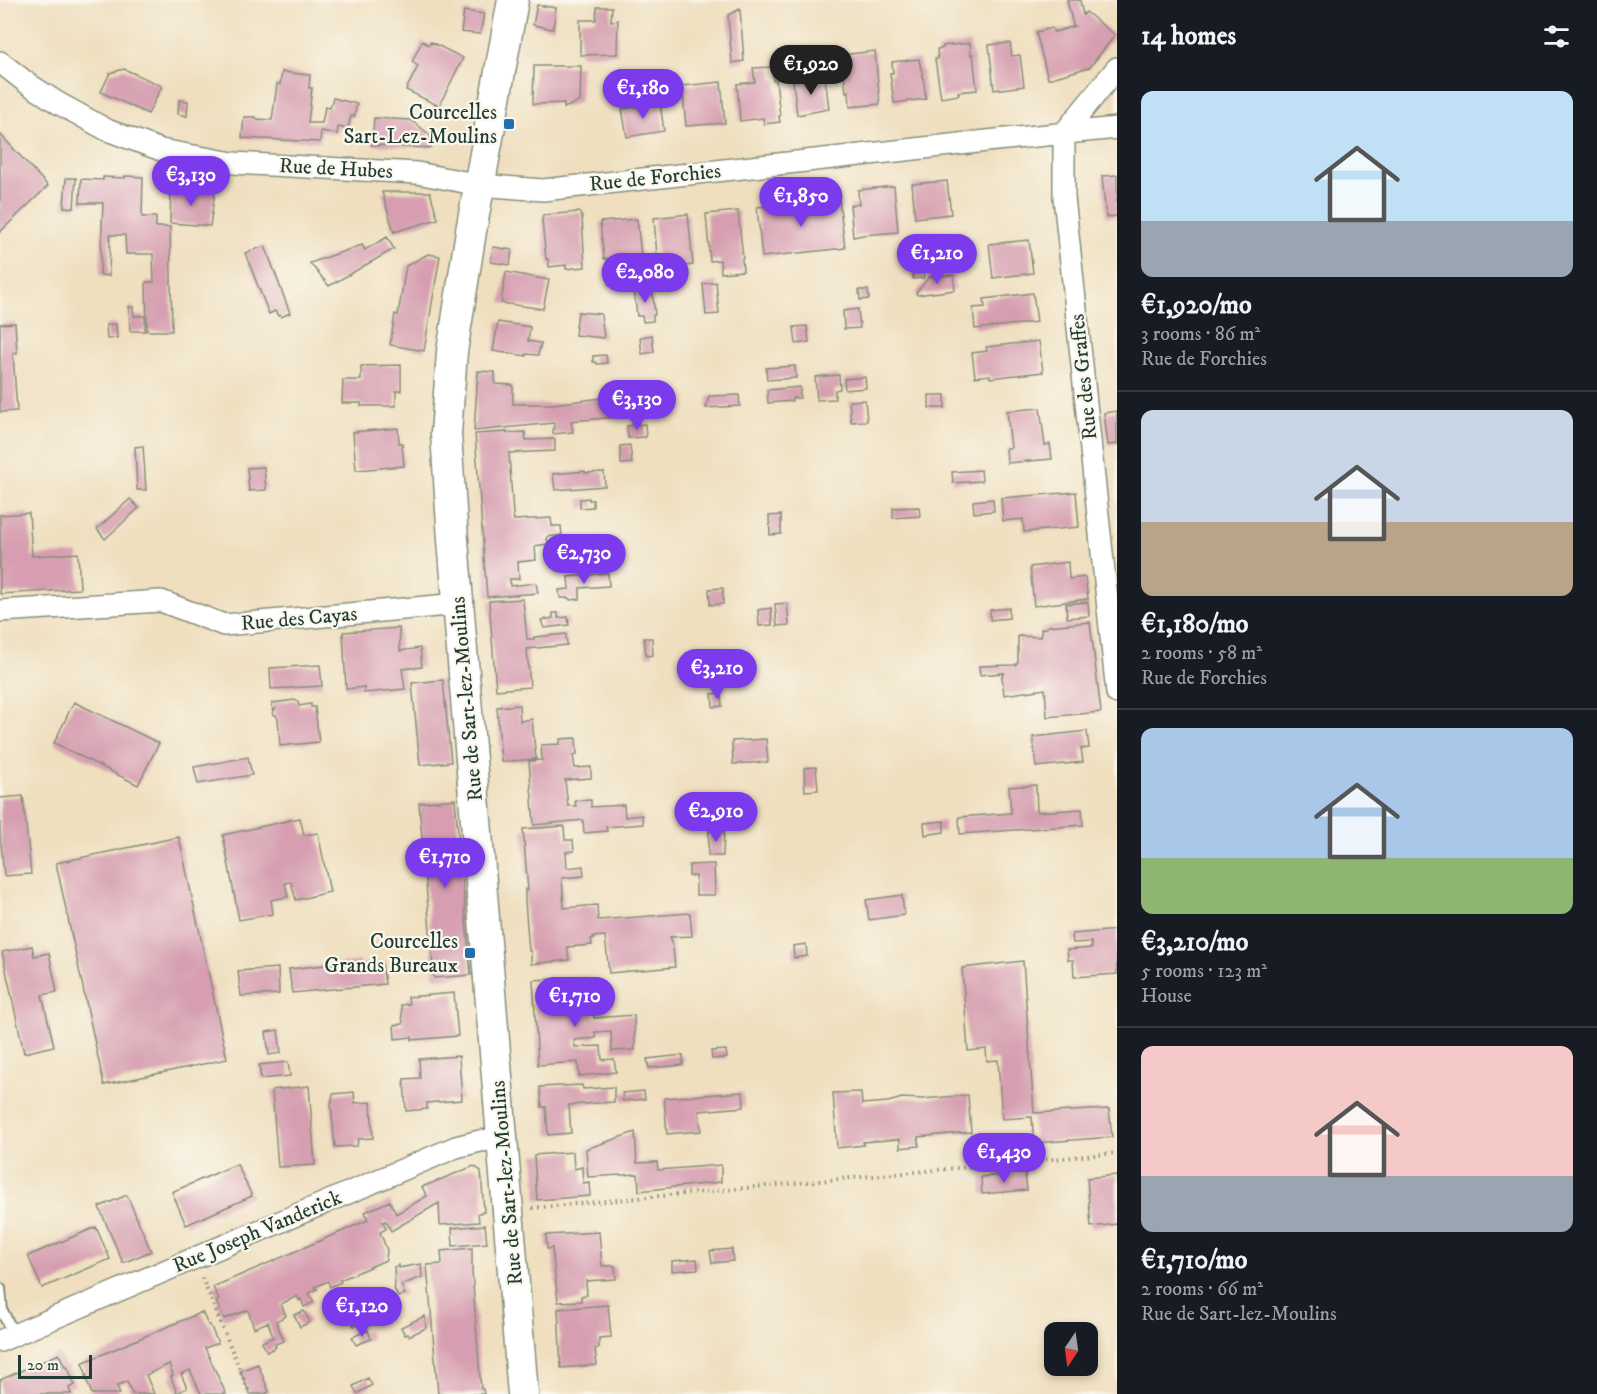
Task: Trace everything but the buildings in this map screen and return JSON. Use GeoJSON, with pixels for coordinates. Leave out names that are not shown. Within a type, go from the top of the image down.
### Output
{"type":"FeatureCollection","features":[{"type":"Feature","properties":{"kind":"main road","name":"Rue de Sart-lez-Moulins"},"geometry":{"type":"LineString","coordinates":[[513,0],[456,323],[446,434],[449,494],[523,1394]]}},
{"type":"Feature","properties":{"kind":"street","name":"Rue de Hubes"},"geometry":{"type":"LineString","coordinates":[[0,62],[58,103],[107,130],[161,150],[233,163],[417,173],[480,185]]}},
{"type":"Feature","properties":{"kind":"street"},"geometry":{"type":"LineString","coordinates":[[1064,133],[1117,68]]}},
{"type":"Feature","properties":{"kind":"street","name":"Rue de Forchies"},"geometry":{"type":"LineString","coordinates":[[480,185],[543,190],[1117,128]]}},
{"type":"Feature","properties":{"kind":"street","name":"Rue des Graffes"},"geometry":{"type":"LineString","coordinates":[[1064,133],[1064,196],[1117,693]]}},
{"type":"Feature","properties":{"kind":"street","name":"Rue des Cayas"},"geometry":{"type":"LineString","coordinates":[[0,611],[161,601],[225,625],[459,604]]}},
{"type":"Feature","properties":{"kind":"street","name":"Rue Joseph Vanderick"},"geometry":{"type":"LineString","coordinates":[[7,1338],[456,1147],[502,1139]]}},
{"type":"Feature","properties":{"kind":"lane","name":"Rue Joseph Vanderick"},"geometry":{"type":"LineString","coordinates":[[0,1289],[7,1338]]}},
{"type":"Feature","properties":{"kind":"path"},"geometry":{"type":"LineString","coordinates":[[508,1209],[540,1208],[1117,1153]]}},
{"type":"Feature","properties":{"kind":"path"},"geometry":{"type":"LineString","coordinates":[[194,1258],[250,1394]]}},
{"type":"Feature","properties":{"kind":"place","name":"Courcelles Sart-Lez-Moulins"},"geometry":{"type":"Point","coordinates":[509,124]}},
{"type":"Feature","properties":{"kind":"place","name":"Courcelles Grands Bureaux"},"geometry":{"type":"Point","coordinates":[470,953]}}]}
